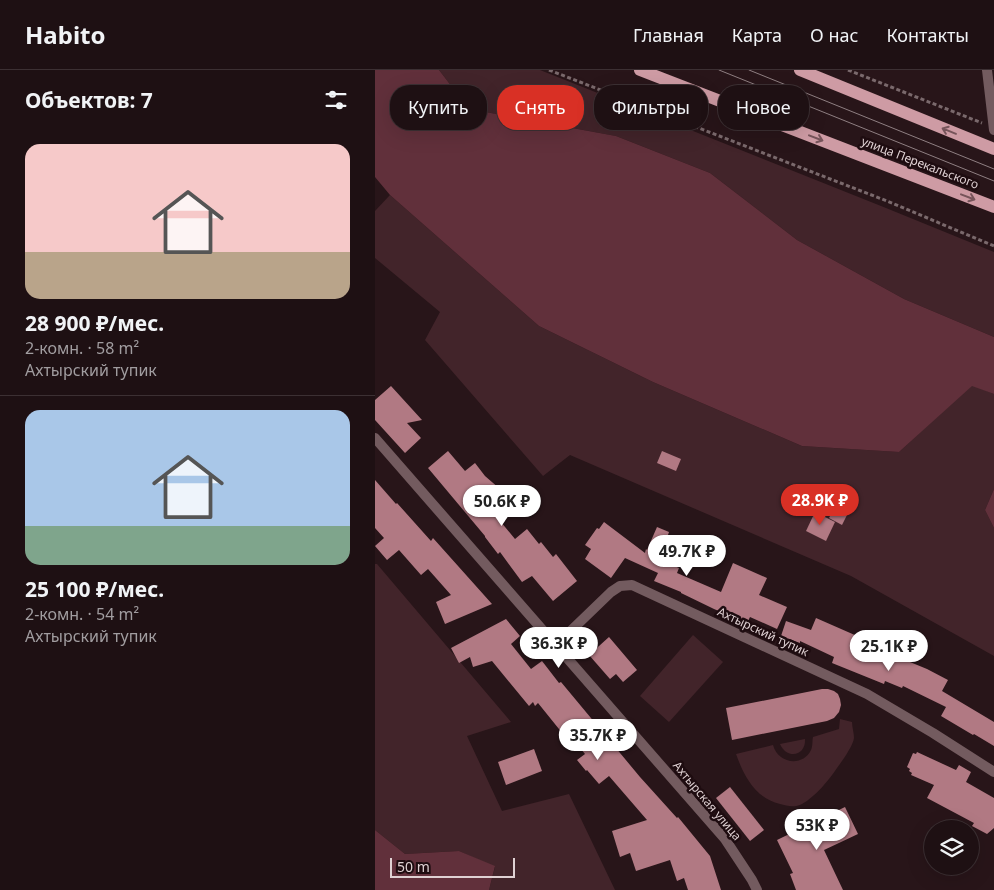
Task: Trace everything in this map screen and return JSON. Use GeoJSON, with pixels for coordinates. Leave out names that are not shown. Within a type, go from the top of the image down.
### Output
{"type":"FeatureCollection","features":[{"type":"Feature","properties":{"kind":"main road","name":"улица Перекальского"},"geometry":{"type":"LineString","coordinates":[[640,70],[994,207]]}},
{"type":"Feature","properties":{"kind":"main road"},"geometry":{"type":"LineString","coordinates":[[800,70],[994,149]]}},
{"type":"Feature","properties":{"kind":"street"},"geometry":{"type":"LineString","coordinates":[[987,70],[994,129]]}},
{"type":"Feature","properties":{"kind":"street","name":"Ахтырская улица"},"geometry":{"type":"LineString","coordinates":[[375,438],[725,839],[757,890]]}},
{"type":"Feature","properties":{"kind":"street","name":"Ахтырский тупик"},"geometry":{"type":"LineString","coordinates":[[555,646],[611,592],[620,586],[632,585],[867,694],[933,732],[994,772]]}},
{"type":"Feature","properties":{"kind":"path"},"geometry":{"type":"LineString","coordinates":[[549,70],[887,201],[994,246]]}},
{"type":"Feature","properties":{"kind":"path"},"geometry":{"type":"LineString","coordinates":[[848,70],[994,129]]}},
{"type":"Feature","properties":{"kind":"shaded area"},"geometry":{"type":"Polygon","coordinates":[[[375,70],[439,70],[451,85],[390,85],[390,130],[487,130],[487,112],[497,114],[497,130],[583,130],[616,136],[710,173],[797,240],[904,299],[994,337],[994,394],[972,386],[899,452],[802,446],[653,382],[539,326],[390,195],[375,177],[375,70]]]}},
{"type":"Feature","properties":{"kind":"shaded area"},"geometry":{"type":"Polygon","coordinates":[[[439,70],[540,70],[578,85],[497,85],[497,114],[487,112],[487,85],[451,85],[439,70]]]}},
{"type":"Feature","properties":{"kind":"shaded area"},"geometry":{"type":"Polygon","coordinates":[[[584,88],[594,92],[594,130],[690,130],[994,252],[994,337],[904,299],[797,240],[710,173],[616,136],[583,130],[584,88]]]}},
{"type":"Feature","properties":{"kind":"shaded area"},"geometry":{"type":"Polygon","coordinates":[[[390,195],[539,326],[653,382],[802,446],[899,452],[972,385],[994,394],[994,489],[985,510],[994,528],[994,656],[851,576],[570,455],[543,476],[425,340],[440,312],[375,258],[375,211],[390,195]]]}},
{"type":"Feature","properties":{"kind":"shaded area"},"geometry":{"type":"Polygon","coordinates":[[[994,489],[994,528],[985,510],[994,489]]]}},
{"type":"Feature","properties":{"kind":"shaded area"},"geometry":{"type":"Polygon","coordinates":[[[375,564],[377,564],[511,722],[467,736],[502,811],[569,794],[615,890],[489,890],[495,867],[459,851],[405,854],[375,830],[375,564]]]}},
{"type":"Feature","properties":{"kind":"shaded area"},"geometry":{"type":"Polygon","coordinates":[[[693,635],[723,662],[669,722],[640,696],[693,635]]]}},
{"type":"Feature","properties":{"kind":"shaded area"},"geometry":{"type":"Polygon","coordinates":[[[840,719],[852,722],[853,741],[830,778],[807,801],[797,806],[788,806],[771,801],[757,791],[747,778],[736,754],[773,745],[780,756],[791,761],[797,761],[802,759],[811,750],[813,737],[839,729],[840,719]]]}},
{"type":"Feature","properties":{"kind":"shaded area"},"geometry":{"type":"Polygon","coordinates":[[[805,739],[803,749],[796,754],[787,752],[780,744],[805,739]]]}},
{"type":"Feature","properties":{"kind":"shaded area"},"geometry":{"type":"Polygon","coordinates":[[[375,830],[405,854],[459,851],[495,866],[489,890],[375,890],[375,830]]]}},
{"type":"Feature","properties":{"kind":"building"},"geometry":{"type":"Polygon","coordinates":[[[391,386],[422,420],[407,423],[421,438],[405,453],[375,420],[375,400],[391,386]]]}},
{"type":"Feature","properties":{"kind":"building"},"geometry":{"type":"Polygon","coordinates":[[[448,451],[465,471],[475,463],[485,476],[500,489],[486,504],[515,539],[527,529],[553,557],[556,554],[577,581],[553,601],[532,576],[522,582],[500,552],[498,554],[428,468],[448,451]]]}},
{"type":"Feature","properties":{"kind":"building"},"geometry":{"type":"Polygon","coordinates":[[[662,451],[681,459],[676,471],[657,463],[662,451]]]}},
{"type":"Feature","properties":{"kind":"building"},"geometry":{"type":"Polygon","coordinates":[[[375,480],[431,541],[433,538],[492,604],[445,624],[436,602],[451,595],[428,569],[421,575],[399,550],[387,560],[375,546],[384,538],[375,528],[375,480]]]}},
{"type":"Feature","properties":{"kind":"building"},"geometry":{"type":"Polygon","coordinates":[[[838,500],[851,507],[842,525],[829,518],[838,500]]]}},
{"type":"Feature","properties":{"kind":"building"},"geometry":{"type":"Polygon","coordinates":[[[815,512],[835,522],[826,541],[806,531],[815,512]]]}},
{"type":"Feature","properties":{"kind":"building"},"geometry":{"type":"Polygon","coordinates":[[[604,522],[645,553],[657,527],[669,532],[661,556],[664,557],[663,561],[679,568],[677,573],[721,592],[733,563],[767,578],[759,595],[787,607],[777,629],[750,617],[747,623],[654,581],[658,573],[625,558],[611,578],[585,559],[591,549],[585,545],[597,528],[599,529],[604,522]]]}},
{"type":"Feature","properties":{"kind":"building"},"geometry":{"type":"Polygon","coordinates":[[[816,618],[873,643],[871,646],[927,669],[948,680],[942,691],[994,722],[994,746],[941,716],[946,707],[903,686],[902,688],[885,681],[884,684],[832,663],[834,657],[800,641],[800,643],[781,636],[786,621],[811,630],[816,618]]]}},
{"type":"Feature","properties":{"kind":"building"},"geometry":{"type":"Polygon","coordinates":[[[506,619],[520,636],[511,644],[531,669],[542,661],[710,856],[721,890],[688,890],[684,878],[677,881],[670,860],[636,871],[630,853],[620,857],[612,831],[647,820],[609,776],[599,784],[586,771],[577,760],[585,754],[566,731],[563,734],[538,703],[535,706],[533,702],[529,706],[492,661],[473,667],[470,657],[459,663],[451,648],[506,619]]]}},
{"type":"Feature","properties":{"kind":"building"},"geometry":{"type":"Polygon","coordinates":[[[609,637],[637,670],[623,682],[616,674],[610,679],[589,655],[609,637]]]}},
{"type":"Feature","properties":{"kind":"building"},"geometry":{"type":"Polygon","coordinates":[[[828,689],[838,694],[841,705],[839,712],[834,718],[732,740],[726,708],[828,689]]]}},
{"type":"Feature","properties":{"kind":"building"},"geometry":{"type":"Polygon","coordinates":[[[534,749],[542,771],[506,785],[498,762],[534,749]]]}},
{"type":"Feature","properties":{"kind":"building"},"geometry":{"type":"Polygon","coordinates":[[[917,752],[956,770],[959,765],[971,772],[966,782],[994,798],[994,828],[987,834],[979,830],[979,820],[968,820],[927,798],[934,785],[911,775],[910,769],[907,767],[913,753],[916,754],[917,752]]]}},
{"type":"Feature","properties":{"kind":"building"},"geometry":{"type":"Polygon","coordinates":[[[730,787],[764,830],[750,841],[716,798],[730,787]]]}},
{"type":"Feature","properties":{"kind":"building"},"geometry":{"type":"Polygon","coordinates":[[[845,807],[858,834],[824,850],[843,890],[796,890],[790,874],[793,873],[777,840],[845,807]]]}},
{"type":"Feature","properties":{"kind":"tram line"},"geometry":{"type":"LineString","coordinates":[[719,70],[994,181]]}},
{"type":"Feature","properties":{"kind":"tram line"},"geometry":{"type":"LineString","coordinates":[[749,70],[994,169]]}}]}
